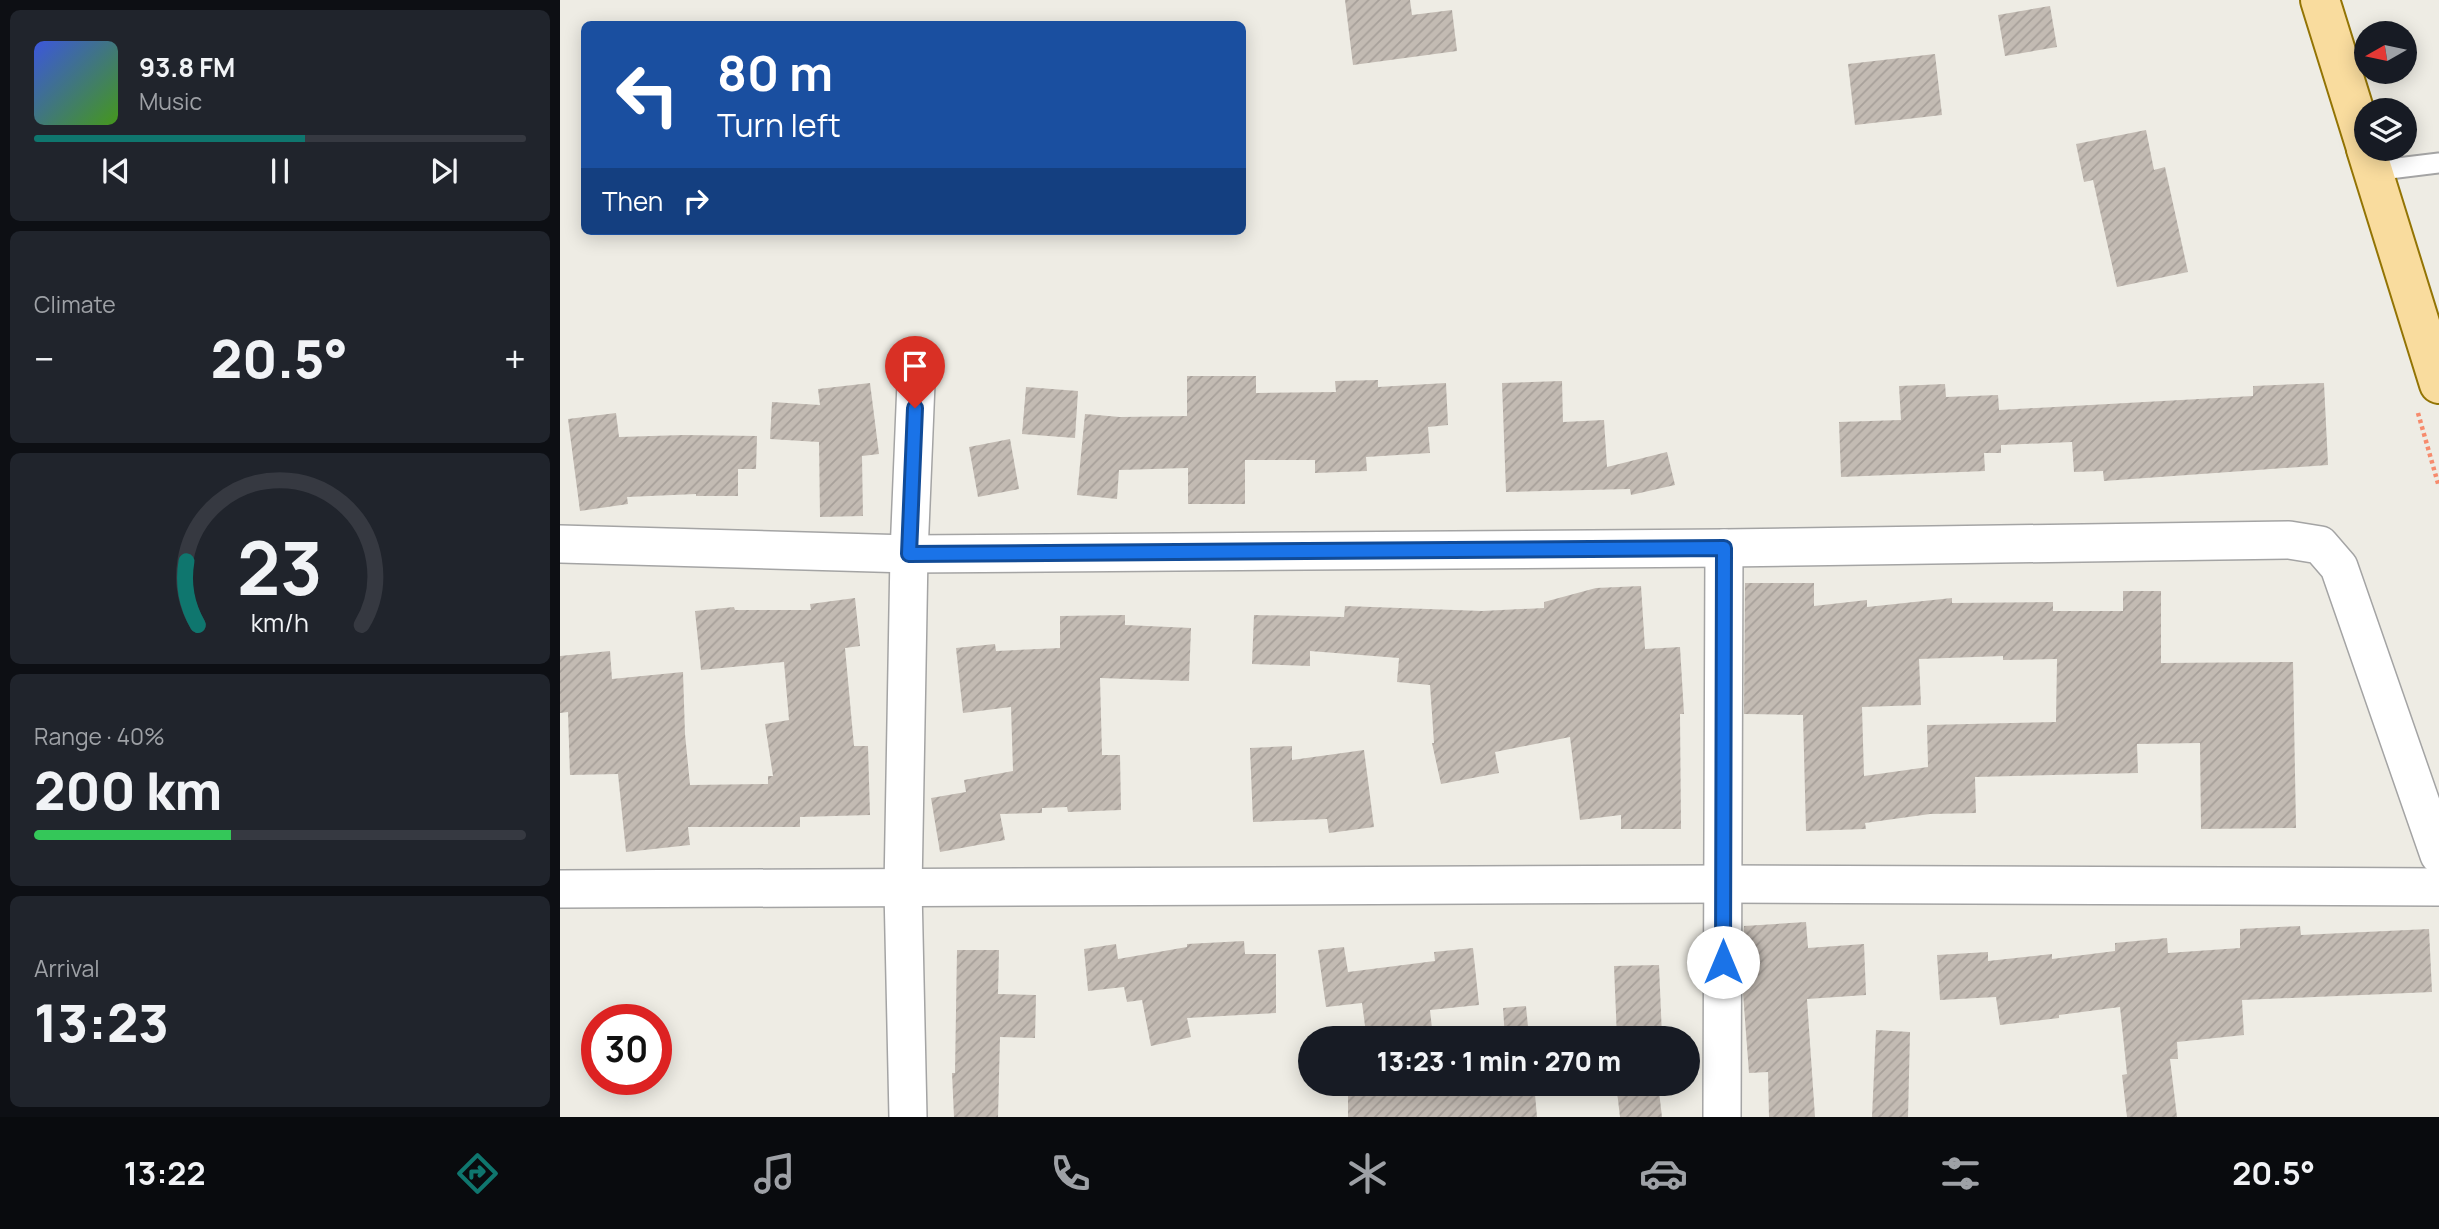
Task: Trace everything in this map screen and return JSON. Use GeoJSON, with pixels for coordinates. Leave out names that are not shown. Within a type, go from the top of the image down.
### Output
{"type":"FeatureCollection","features":[{"type":"Feature","properties":{"kind":"main road"},"geometry":{"type":"LineString","coordinates":[[2320,0],[2354,110]]}},
{"type":"Feature","properties":{"kind":"main road"},"geometry":{"type":"LineString","coordinates":[[2370,161],[2439,384]]}},
{"type":"Feature","properties":{"kind":"street"},"geometry":{"type":"LineString","coordinates":[[908,1117],[904,889],[909,554],[916,383]]}},
{"type":"Feature","properties":{"kind":"street"},"geometry":{"type":"LineString","coordinates":[[560,544],[909,554],[1724,548],[2289,540],[2320,545],[2339,567],[2439,855]]}},
{"type":"Feature","properties":{"kind":"street"},"geometry":{"type":"LineString","coordinates":[[1722,1117],[1724,548]]}},
{"type":"Feature","properties":{"kind":"street"},"geometry":{"type":"LineString","coordinates":[[560,889],[1724,884],[2439,887]]}},
{"type":"Feature","properties":{"kind":"lane"},"geometry":{"type":"LineString","coordinates":[[2417,161],[2439,163]]}},
{"type":"Feature","properties":{"kind":"building"},"geometry":{"type":"Polygon","coordinates":[[[1345,0],[1410,0],[1412,15],[1452,10],[1457,51],[1353,65],[1345,0]]]}},
{"type":"Feature","properties":{"kind":"building"},"geometry":{"type":"Polygon","coordinates":[[[2050,6],[2057,47],[2005,56],[1998,15],[2050,6]]]}},
{"type":"Feature","properties":{"kind":"building"},"geometry":{"type":"Polygon","coordinates":[[[1935,54],[1942,115],[1855,125],[1848,64],[1935,54]]]}},
{"type":"Feature","properties":{"kind":"building"},"geometry":{"type":"Polygon","coordinates":[[[2146,130],[2154,170],[2165,167],[2188,272],[2117,287],[2093,180],[2084,182],[2076,144],[2146,130]]]}},
{"type":"Feature","properties":{"kind":"building"},"geometry":{"type":"Polygon","coordinates":[[[1187,376],[1256,376],[1256,393],[1336,392],[1335,381],[1378,380],[1378,387],[1446,383],[1448,425],[1428,427],[1430,453],[1366,457],[1367,471],[1315,473],[1315,460],[1245,460],[1245,504],[1188,504],[1188,468],[1119,470],[1117,499],[1077,495],[1085,414],[1120,417],[1187,416],[1187,376]]]}},
{"type":"Feature","properties":{"kind":"building"},"geometry":{"type":"Polygon","coordinates":[[[1562,381],[1563,422],[1604,420],[1607,467],[1667,452],[1675,485],[1631,495],[1630,489],[1506,492],[1502,383],[1562,381]]]}},
{"type":"Feature","properties":{"kind":"building"},"geometry":{"type":"Polygon","coordinates":[[[870,383],[879,454],[862,456],[863,516],[820,517],[819,442],[770,439],[772,402],[820,405],[818,389],[870,383]]]}},
{"type":"Feature","properties":{"kind":"building"},"geometry":{"type":"Polygon","coordinates":[[[2324,383],[2328,465],[2104,481],[2103,471],[2074,472],[2072,442],[2001,445],[2001,453],[1984,453],[1985,471],[1841,477],[1839,422],[1901,420],[1899,386],[1945,384],[1946,397],[1998,395],[1999,410],[2253,396],[2253,386],[2324,383]]]}},
{"type":"Feature","properties":{"kind":"building"},"geometry":{"type":"Polygon","coordinates":[[[1026,387],[1078,391],[1075,438],[1022,434],[1026,387]]]}},
{"type":"Feature","properties":{"kind":"building"},"geometry":{"type":"Polygon","coordinates":[[[616,413],[619,437],[757,436],[756,469],[738,469],[738,496],[696,494],[627,497],[628,504],[580,511],[568,419],[616,413]]]}},
{"type":"Feature","properties":{"kind":"building"},"geometry":{"type":"Polygon","coordinates":[[[1010,439],[1019,489],[978,497],[969,447],[1010,439]]]}},
{"type":"Feature","properties":{"kind":"building"},"geometry":{"type":"Polygon","coordinates":[[[1745,583],[1814,583],[1814,606],[1867,600],[1867,607],[1952,598],[1952,603],[2053,602],[2053,611],[2123,611],[2123,591],[2161,591],[2161,663],[2293,662],[2296,828],[2201,829],[2200,743],[2137,744],[2138,773],[1975,777],[1976,813],[1930,814],[1865,823],[1866,829],[1806,831],[1803,715],[1744,714],[1745,583]],[[2003,656],[1919,659],[1921,705],[1862,707],[1864,776],[1928,767],[1927,725],[2056,722],[2057,659],[2003,660],[2003,656]]]}},
{"type":"Feature","properties":{"kind":"building"},"geometry":{"type":"Polygon","coordinates":[[[1641,586],[1645,649],[1680,647],[1684,714],[1680,714],[1681,829],[1621,829],[1621,815],[1580,820],[1570,737],[1495,752],[1499,773],[1441,784],[1432,743],[1430,685],[1397,682],[1399,658],[1310,651],[1310,666],[1252,664],[1254,615],[1344,617],[1345,606],[1482,611],[1544,608],[1544,602],[1596,588],[1641,586]]]}},
{"type":"Feature","properties":{"kind":"building"},"geometry":{"type":"Polygon","coordinates":[[[855,598],[860,646],[845,648],[854,746],[868,746],[870,815],[800,817],[800,827],[688,827],[690,845],[626,852],[618,774],[570,775],[568,712],[560,713],[560,656],[610,651],[612,679],[683,672],[690,785],[768,784],[768,776],[773,776],[765,724],[789,720],[784,662],[701,670],[695,611],[734,607],[735,610],[811,610],[810,604],[855,598]]]}},
{"type":"Feature","properties":{"kind":"building"},"geometry":{"type":"Polygon","coordinates":[[[1125,615],[1125,625],[1191,628],[1189,681],[1100,678],[1102,755],[1120,755],[1121,810],[1068,812],[1067,807],[1042,808],[1042,813],[1000,814],[1005,840],[940,852],[931,798],[966,792],[964,780],[1013,771],[1011,707],[963,713],[956,648],[995,644],[996,651],[1060,648],[1060,616],[1125,615]]]}},
{"type":"Feature","properties":{"kind":"building"},"geometry":{"type":"Polygon","coordinates":[[[1292,746],[1292,760],[1364,750],[1374,827],[1329,833],[1327,819],[1253,822],[1250,748],[1292,746]]]}},
{"type":"Feature","properties":{"kind":"building"},"geometry":{"type":"Polygon","coordinates":[[[1806,922],[1808,948],[1864,944],[1866,995],[1807,999],[1815,1117],[1769,1117],[1768,1072],[1749,1073],[1743,993],[1744,926],[1806,922]]]}},
{"type":"Feature","properties":{"kind":"building"},"geometry":{"type":"Polygon","coordinates":[[[2300,926],[2301,935],[2429,929],[2432,992],[2242,1000],[2244,1035],[2177,1042],[2178,1059],[2170,1059],[2177,1117],[2127,1117],[2122,1075],[2127,1074],[2120,1007],[2000,1025],[1996,997],[1940,1000],[1937,955],[1988,952],[1988,961],[2052,954],[2052,959],[2115,951],[2115,943],[2167,938],[2168,953],[2240,948],[2240,929],[2300,926]]]}},
{"type":"Feature","properties":{"kind":"building"},"geometry":{"type":"Polygon","coordinates":[[[1244,941],[1245,954],[1276,954],[1276,1013],[1187,1018],[1191,1037],[1151,1046],[1142,1000],[1127,1002],[1124,987],[1088,991],[1084,949],[1116,944],[1118,959],[1187,947],[1187,944],[1244,941]]]}},
{"type":"Feature","properties":{"kind":"building"},"geometry":{"type":"Polygon","coordinates":[[[1344,947],[1348,972],[1435,961],[1434,952],[1473,948],[1479,1005],[1430,1010],[1432,1026],[1365,1026],[1362,1003],[1326,1007],[1318,950],[1344,947]]]}},
{"type":"Feature","properties":{"kind":"building"},"geometry":{"type":"Polygon","coordinates":[[[957,950],[999,950],[998,994],[1036,995],[1035,1038],[1000,1037],[998,1117],[954,1117],[952,1073],[955,1073],[957,950]]]}},
{"type":"Feature","properties":{"kind":"building"},"geometry":{"type":"Polygon","coordinates":[[[1659,965],[1662,1026],[1616,1026],[1614,966],[1659,965]]]}},
{"type":"Feature","properties":{"kind":"building"},"geometry":{"type":"Polygon","coordinates":[[[1526,1006],[1528,1026],[1504,1026],[1503,1008],[1526,1006]]]}},
{"type":"Feature","properties":{"kind":"building"},"geometry":{"type":"Polygon","coordinates":[[[1876,1030],[1910,1032],[1908,1117],[1872,1117],[1876,1030]]]}},
{"type":"Feature","properties":{"kind":"building"},"geometry":{"type":"Polygon","coordinates":[[[1348,1096],[1535,1096],[1537,1117],[1348,1117],[1348,1096]]]}},
{"type":"Feature","properties":{"kind":"building"},"geometry":{"type":"Polygon","coordinates":[[[1618,1096],[1660,1096],[1662,1117],[1620,1117],[1618,1096]]]}},
{"type":"Feature","properties":{"kind":"route"},"geometry":{"type":"LineString","coordinates":[[915,408],[909,554],[1724,548],[1723,962]]}}]}
